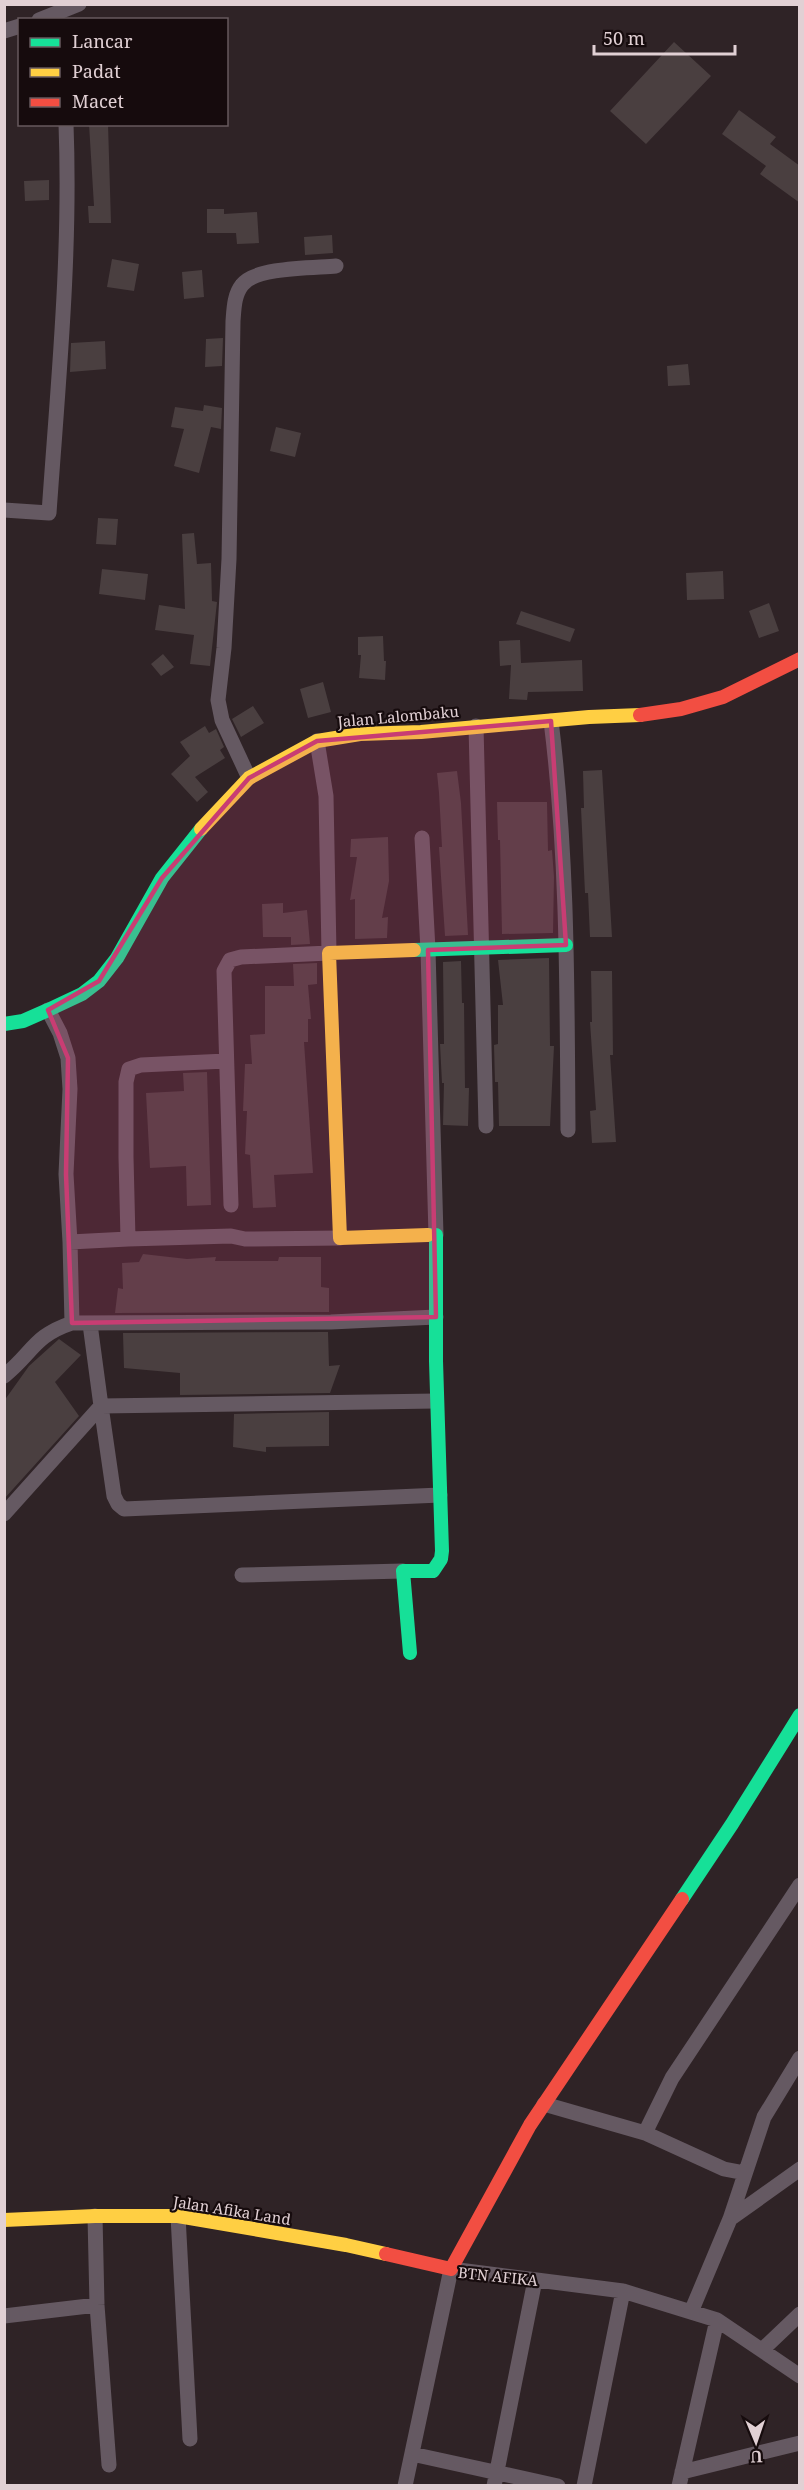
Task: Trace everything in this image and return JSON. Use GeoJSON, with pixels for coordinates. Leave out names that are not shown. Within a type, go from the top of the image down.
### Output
{"type":"FeatureCollection","features":[{"type":"Feature","properties":{"kind":"street"},"geometry":{"type":"LineString","coordinates":[[61,16],[79,4]]}},
{"type":"Feature","properties":{"kind":"street"},"geometry":{"type":"LineString","coordinates":[[4,510],[49,513],[64,280],[68,186],[66,126]]}},
{"type":"Feature","properties":{"kind":"street"},"geometry":{"type":"LineString","coordinates":[[249,778],[222,720],[218,700],[224,648],[229,559],[233,321],[236,298],[240,287],[255,275],[336,266]]}},
{"type":"Feature","properties":{"kind":"street","name":"Jalan Lalombaku"},"geometry":{"type":"LineString","coordinates":[[4,1024],[23,1021],[48,1010],[82,994],[99,981],[117,958],[162,878],[200,830],[249,778],[317,741],[360,734],[589,717],[624,717],[681,709],[723,696],[800,659]]}},
{"type":"Feature","properties":{"kind":"street"},"geometry":{"type":"LineString","coordinates":[[551,721],[557,778],[566,945],[568,1130]]}},
{"type":"Feature","properties":{"kind":"street"},"geometry":{"type":"LineString","coordinates":[[476,726],[486,1126]]}},
{"type":"Feature","properties":{"kind":"street"},"geometry":{"type":"LineString","coordinates":[[317,741],[326,796],[329,953],[340,1238]]}},
{"type":"Feature","properties":{"kind":"street"},"geometry":{"type":"LineString","coordinates":[[242,1575],[433,1571],[438,1565],[442,1551],[436,1401],[436,1235],[428,950],[422,838]]}},
{"type":"Feature","properties":{"kind":"street"},"geometry":{"type":"LineString","coordinates":[[231,1205],[222,980],[227,962],[241,957],[566,945]]}},
{"type":"Feature","properties":{"kind":"street"},"geometry":{"type":"LineString","coordinates":[[48,1010],[60,1033],[68,1058],[70,1089],[66,1174],[72,1323]]}},
{"type":"Feature","properties":{"kind":"street"},"geometry":{"type":"LineString","coordinates":[[128,1239],[126,1082],[129,1069],[141,1065],[226,1061]]}},
{"type":"Feature","properties":{"kind":"street"},"geometry":{"type":"LineString","coordinates":[[70,1242],[231,1236],[245,1239],[436,1235]]}},
{"type":"Feature","properties":{"kind":"street"},"geometry":{"type":"LineString","coordinates":[[4,1376],[35,1343],[52,1330],[72,1323],[331,1322],[436,1317]]}},
{"type":"Feature","properties":{"kind":"street"},"geometry":{"type":"LineString","coordinates":[[90,1324],[114,1496],[124,1509],[440,1495]]}},
{"type":"Feature","properties":{"kind":"street"},"geometry":{"type":"LineString","coordinates":[[4,1514],[101,1406],[436,1401]]}},
{"type":"Feature","properties":{"kind":"street"},"geometry":{"type":"LineString","coordinates":[[403,1571],[410,1653]]}},
{"type":"Feature","properties":{"kind":"street"},"geometry":{"type":"LineString","coordinates":[[451,2270],[530,2125],[732,1824],[800,1715]]}},
{"type":"Feature","properties":{"kind":"street"},"geometry":{"type":"LineString","coordinates":[[645,2133],[672,2078],[800,1885]]}},
{"type":"Feature","properties":{"kind":"street"},"geometry":{"type":"LineString","coordinates":[[691,2312],[730,2219],[764,2117],[800,2058]]}},
{"type":"Feature","properties":{"kind":"street"},"geometry":{"type":"LineString","coordinates":[[544,2104],[645,2133],[724,2169],[745,2173]]}},
{"type":"Feature","properties":{"kind":"street"},"geometry":{"type":"LineString","coordinates":[[730,2219],[800,2169]]}},
{"type":"Feature","properties":{"kind":"street"},"geometry":{"type":"LineString","coordinates":[[95,2216],[97,2305],[109,2465]]}},
{"type":"Feature","properties":{"kind":"street","name":"Jalan Afika Land"},"geometry":{"type":"LineString","coordinates":[[4,2220],[95,2216],[178,2216],[346,2246],[451,2270]]}},
{"type":"Feature","properties":{"kind":"street"},"geometry":{"type":"LineString","coordinates":[[178,2216],[190,2439]]}},
{"type":"Feature","properties":{"kind":"street","name":"BTN AFIKA"},"geometry":{"type":"LineString","coordinates":[[405,2486],[451,2270],[623,2291],[717,2320],[800,2376]]}},
{"type":"Feature","properties":{"kind":"street"},"geometry":{"type":"LineString","coordinates":[[495,2479],[535,2280]]}},
{"type":"Feature","properties":{"kind":"street"},"geometry":{"type":"LineString","coordinates":[[584,2486],[623,2291]]}},
{"type":"Feature","properties":{"kind":"street"},"geometry":{"type":"LineString","coordinates":[[4,2316],[97,2305]]}},
{"type":"Feature","properties":{"kind":"street"},"geometry":{"type":"LineString","coordinates":[[762,2350],[800,2314]]}},
{"type":"Feature","properties":{"kind":"street"},"geometry":{"type":"LineString","coordinates":[[717,2320],[681,2479],[800,2443]]}},
{"type":"Feature","properties":{"kind":"street"},"geometry":{"type":"LineString","coordinates":[[412,2454],[495,2479],[558,2486]]}},
{"type":"Feature","properties":{"kind":"highlighted area"},"geometry":{"type":"Polygon","coordinates":[[[551,721],[566,945],[428,950],[436,1317],[72,1323],[66,1174],[68,1058],[48,1010],[99,981],[162,878],[249,778],[317,741],[551,721]]]}},
{"type":"Feature","properties":{"kind":"building"},"geometry":{"type":"Polygon","coordinates":[[[674,42],[711,76],[646,144],[610,111],[674,42]]]}},
{"type":"Feature","properties":{"kind":"building"},"geometry":{"type":"Polygon","coordinates":[[[739,110],[776,137],[770,144],[800,166],[800,203],[760,174],[766,166],[722,134],[739,110]]]}},
{"type":"Feature","properties":{"kind":"building"},"geometry":{"type":"Polygon","coordinates":[[[89,126],[108,126],[111,223],[89,223],[88,206],[94,206],[89,126]]]}},
{"type":"Feature","properties":{"kind":"building"},"geometry":{"type":"Polygon","coordinates":[[[49,180],[49,200],[25,201],[24,181],[49,180]]]}},
{"type":"Feature","properties":{"kind":"building"},"geometry":{"type":"Polygon","coordinates":[[[207,209],[224,209],[224,214],[257,212],[259,243],[237,244],[236,233],[207,233],[207,209]]]}},
{"type":"Feature","properties":{"kind":"building"},"geometry":{"type":"Polygon","coordinates":[[[332,235],[333,253],[305,255],[304,237],[332,235]]]}},
{"type":"Feature","properties":{"kind":"building"},"geometry":{"type":"Polygon","coordinates":[[[112,259],[139,264],[134,291],[107,287],[112,259]]]}},
{"type":"Feature","properties":{"kind":"building"},"geometry":{"type":"Polygon","coordinates":[[[202,270],[204,297],[184,299],[182,272],[202,270]]]}},
{"type":"Feature","properties":{"kind":"building"},"geometry":{"type":"Polygon","coordinates":[[[223,338],[222,366],[205,367],[206,339],[223,338]]]}},
{"type":"Feature","properties":{"kind":"building"},"geometry":{"type":"Polygon","coordinates":[[[105,341],[106,369],[70,372],[71,343],[105,341]]]}},
{"type":"Feature","properties":{"kind":"building"},"geometry":{"type":"Polygon","coordinates":[[[688,364],[690,385],[668,386],[667,366],[688,364]]]}},
{"type":"Feature","properties":{"kind":"building"},"geometry":{"type":"Polygon","coordinates":[[[204,405],[222,408],[221,429],[211,427],[199,473],[174,466],[184,429],[171,427],[175,407],[203,411],[204,405]]]}},
{"type":"Feature","properties":{"kind":"building"},"geometry":{"type":"Polygon","coordinates":[[[276,427],[301,433],[295,457],[270,451],[276,427]]]}},
{"type":"Feature","properties":{"kind":"building"},"geometry":{"type":"Polygon","coordinates":[[[98,518],[118,519],[116,545],[96,544],[98,518]]]}},
{"type":"Feature","properties":{"kind":"building"},"geometry":{"type":"Polygon","coordinates":[[[194,533],[197,564],[211,563],[212,601],[217,602],[210,666],[190,664],[194,635],[155,630],[159,605],[185,609],[182,534],[194,533]]]}},
{"type":"Feature","properties":{"kind":"building"},"geometry":{"type":"Polygon","coordinates":[[[102,569],[148,574],[145,600],[99,594],[102,569]]]}},
{"type":"Feature","properties":{"kind":"building"},"geometry":{"type":"Polygon","coordinates":[[[723,571],[724,599],[687,600],[686,573],[723,571]]]}},
{"type":"Feature","properties":{"kind":"building"},"geometry":{"type":"Polygon","coordinates":[[[769,603],[779,631],[759,638],[749,611],[769,603]]]}},
{"type":"Feature","properties":{"kind":"building"},"geometry":{"type":"Polygon","coordinates":[[[521,611],[575,629],[570,642],[516,624],[521,611]]]}},
{"type":"Feature","properties":{"kind":"building"},"geometry":{"type":"Polygon","coordinates":[[[383,636],[384,661],[386,661],[385,680],[359,678],[361,655],[358,655],[358,637],[383,636]]]}},
{"type":"Feature","properties":{"kind":"building"},"geometry":{"type":"Polygon","coordinates":[[[520,640],[521,663],[582,660],[583,691],[528,692],[527,700],[509,699],[511,665],[500,666],[499,641],[520,640]]]}},
{"type":"Feature","properties":{"kind":"building"},"geometry":{"type":"Polygon","coordinates":[[[163,654],[174,667],[161,676],[151,664],[163,654]]]}},
{"type":"Feature","properties":{"kind":"building"},"geometry":{"type":"Polygon","coordinates":[[[323,682],[331,712],[308,718],[300,689],[323,682]]]}},
{"type":"Feature","properties":{"kind":"building"},"geometry":{"type":"Polygon","coordinates":[[[253,706],[264,723],[241,737],[232,719],[253,706]]]}},
{"type":"Feature","properties":{"kind":"building"},"geometry":{"type":"Polygon","coordinates":[[[205,726],[209,733],[216,729],[224,747],[220,750],[225,758],[195,777],[208,792],[197,802],[171,774],[190,756],[180,742],[205,726]]]}},
{"type":"Feature","properties":{"kind":"building"},"geometry":{"type":"Polygon","coordinates":[[[602,770],[612,937],[590,937],[588,893],[585,893],[581,808],[584,808],[583,771],[602,770]]]}},
{"type":"Feature","properties":{"kind":"building"},"geometry":{"type":"Polygon","coordinates":[[[457,771],[461,803],[468,935],[445,936],[437,773],[457,771]]]}},
{"type":"Feature","properties":{"kind":"building"},"geometry":{"type":"Polygon","coordinates":[[[497,802],[547,802],[548,851],[552,850],[554,877],[553,933],[502,934],[497,802]]]}},
{"type":"Feature","properties":{"kind":"building"},"geometry":{"type":"Polygon","coordinates":[[[388,837],[389,881],[382,918],[388,917],[387,938],[355,939],[355,899],[350,900],[357,857],[350,857],[351,839],[388,837]]]}},
{"type":"Feature","properties":{"kind":"building"},"geometry":{"type":"Polygon","coordinates":[[[283,903],[283,913],[307,910],[310,944],[291,945],[291,937],[263,937],[262,904],[283,903]]]}},
{"type":"Feature","properties":{"kind":"building"},"geometry":{"type":"Polygon","coordinates":[[[549,958],[550,1046],[554,1046],[550,1126],[499,1126],[494,1045],[498,1044],[498,1005],[503,1005],[498,960],[549,958]]]}},
{"type":"Feature","properties":{"kind":"building"},"geometry":{"type":"Polygon","coordinates":[[[461,961],[465,1088],[469,1088],[468,1126],[443,1125],[444,1083],[442,1083],[440,1044],[444,1044],[443,962],[461,961]]]}},
{"type":"Feature","properties":{"kind":"building"},"geometry":{"type":"Polygon","coordinates":[[[317,963],[317,984],[308,985],[311,1019],[308,1019],[308,1042],[304,1042],[313,1173],[274,1175],[276,1207],[253,1208],[250,1155],[245,1154],[247,1111],[243,1111],[245,1064],[252,1064],[250,1035],[265,1034],[265,986],[294,986],[293,964],[317,963]]]}},
{"type":"Feature","properties":{"kind":"building"},"geometry":{"type":"Polygon","coordinates":[[[591,971],[612,971],[613,1055],[610,1055],[616,1142],[592,1143],[590,1111],[596,1110],[590,1022],[592,1022],[591,971]]]}},
{"type":"Feature","properties":{"kind":"building"},"geometry":{"type":"Polygon","coordinates":[[[207,1072],[211,1205],[187,1206],[186,1166],[150,1168],[146,1093],[184,1091],[183,1073],[207,1072]]]}},
{"type":"Feature","properties":{"kind":"building"},"geometry":{"type":"Polygon","coordinates":[[[143,1254],[187,1259],[216,1257],[215,1261],[278,1261],[279,1257],[321,1257],[321,1287],[329,1288],[329,1312],[115,1313],[118,1288],[123,1289],[122,1263],[139,1262],[143,1254]]]}},
{"type":"Feature","properties":{"kind":"building"},"geometry":{"type":"Polygon","coordinates":[[[328,1332],[329,1366],[340,1365],[330,1393],[180,1395],[180,1373],[124,1368],[123,1333],[328,1332]]]}},
{"type":"Feature","properties":{"kind":"building"},"geometry":{"type":"Polygon","coordinates":[[[59,1339],[81,1355],[55,1382],[79,1416],[4,1499],[4,1401],[29,1366],[59,1339]]]}},
{"type":"Feature","properties":{"kind":"building"},"geometry":{"type":"Polygon","coordinates":[[[329,1412],[329,1446],[266,1447],[266,1452],[233,1447],[234,1414],[329,1412]]]}},
{"type":"Feature","properties":{"kind":"traffic: fast"},"geometry":{"type":"LineString","coordinates":[[4,1024],[23,1021],[48,1010],[82,994],[99,981],[117,958],[162,878],[201,829]]}},
{"type":"Feature","properties":{"kind":"traffic: fast"},"geometry":{"type":"LineString","coordinates":[[414,950],[566,945]]}},
{"type":"Feature","properties":{"kind":"traffic: fast"},"geometry":{"type":"LineString","coordinates":[[410,1653],[403,1571],[433,1571],[441,1559],[442,1551],[436,1361],[436,1235],[428,1235]]}},
{"type":"Feature","properties":{"kind":"traffic: fast"},"geometry":{"type":"LineString","coordinates":[[682,1899],[800,1715]]}},
{"type":"Feature","properties":{"kind":"traffic: slow"},"geometry":{"type":"LineString","coordinates":[[201,829],[249,778],[317,741],[360,734],[421,732],[589,717],[640,715]]}},
{"type":"Feature","properties":{"kind":"traffic: slow"},"geometry":{"type":"LineString","coordinates":[[414,950],[329,953],[340,1238],[428,1235]]}},
{"type":"Feature","properties":{"kind":"traffic: slow"},"geometry":{"type":"LineString","coordinates":[[4,2220],[95,2216],[178,2216],[386,2254]]}},
{"type":"Feature","properties":{"kind":"traffic: jam"},"geometry":{"type":"LineString","coordinates":[[640,715],[681,709],[723,697],[800,659]]}},
{"type":"Feature","properties":{"kind":"traffic: jam"},"geometry":{"type":"LineString","coordinates":[[386,2254],[451,2269],[530,2125],[682,1899]]}}]}
